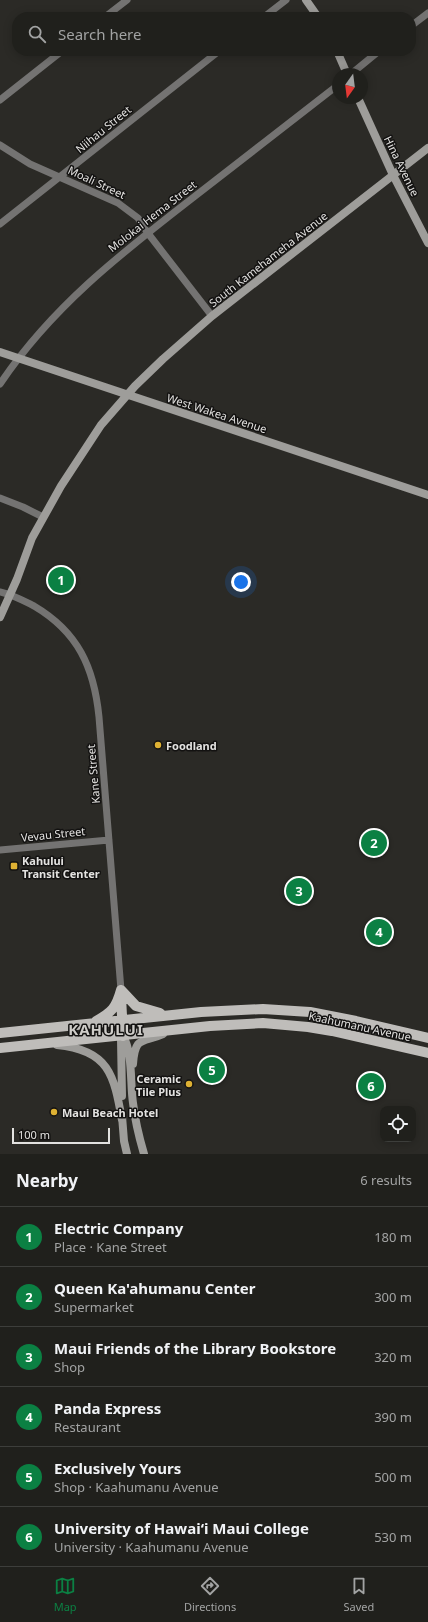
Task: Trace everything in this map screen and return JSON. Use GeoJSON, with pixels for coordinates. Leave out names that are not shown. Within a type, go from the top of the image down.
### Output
{"type":"FeatureCollection","features":[{"type":"Feature","properties":{"kind":"main road"},"geometry":{"type":"LineString","coordinates":[[121,990],[136,1006],[169,1015]]}},
{"type":"Feature","properties":{"kind":"main road"},"geometry":{"type":"LineString","coordinates":[[121,990],[123,1036]]}},
{"type":"Feature","properties":{"kind":"main road"},"geometry":{"type":"LineString","coordinates":[[91,1023],[113,1010],[118,1001],[121,990]]}},
{"type":"Feature","properties":{"kind":"main road","name":"Kaahumanu Avenue"},"geometry":{"type":"LineString","coordinates":[[0,1032],[217,1010],[263,1009],[310,1012],[428,1038]]}},
{"type":"Feature","properties":{"kind":"main road","name":"Kaahumanu Avenue"},"geometry":{"type":"LineString","coordinates":[[0,1048],[210,1026],[256,1024],[308,1027],[356,1036],[428,1053]]}},
{"type":"Feature","properties":{"kind":"street"},"geometry":{"type":"LineString","coordinates":[[111,12],[127,0]]}},
{"type":"Feature","properties":{"kind":"street"},"geometry":{"type":"LineString","coordinates":[[270,12],[286,0]]}},
{"type":"Feature","properties":{"kind":"street"},"geometry":{"type":"LineString","coordinates":[[306,0],[314,12]]}},
{"type":"Feature","properties":{"kind":"street"},"geometry":{"type":"LineString","coordinates":[[416,22],[428,13]]}},
{"type":"Feature","properties":{"kind":"street"},"geometry":{"type":"LineString","coordinates":[[0,100],[56,56]]}},
{"type":"Feature","properties":{"kind":"street","name":"Niihau Street"},"geometry":{"type":"LineString","coordinates":[[0,224],[213,56]]}},
{"type":"Feature","properties":{"kind":"street"},"geometry":{"type":"LineString","coordinates":[[338,56],[344,68]]}},
{"type":"Feature","properties":{"kind":"street"},"geometry":{"type":"LineString","coordinates":[[358,68],[373,56]]}},
{"type":"Feature","properties":{"kind":"street","name":"Molokai Hema Street"},"geometry":{"type":"LineString","coordinates":[[0,384],[18,358],[57,314],[93,278],[147,232],[332,90]]}},
{"type":"Feature","properties":{"kind":"street","name":"Hina Avenue"},"geometry":{"type":"LineString","coordinates":[[361,104],[393,175],[428,243]]}},
{"type":"Feature","properties":{"kind":"street","name":"Moali Street"},"geometry":{"type":"LineString","coordinates":[[0,145],[30,164],[122,205],[138,218],[147,232],[212,316]]}},
{"type":"Feature","properties":{"kind":"street","name":"South Kamehameha Avenue"},"geometry":{"type":"LineString","coordinates":[[0,617],[42,517],[101,425],[128,395],[163,359],[212,316],[428,148]]}},
{"type":"Feature","properties":{"kind":"street","name":"West Wakea Avenue"},"geometry":{"type":"LineString","coordinates":[[0,352],[428,495]]}},
{"type":"Feature","properties":{"kind":"street"},"geometry":{"type":"LineString","coordinates":[[0,498],[23,507],[42,517]]}},
{"type":"Feature","properties":{"kind":"street","name":"Kane Street"},"geometry":{"type":"LineString","coordinates":[[0,592],[10,594],[48,615],[60,624],[74,640],[88,667],[94,685],[98,707],[121,990]]}},
{"type":"Feature","properties":{"kind":"street","name":"Vevau Street"},"geometry":{"type":"LineString","coordinates":[[0,850],[109,840]]}},
{"type":"Feature","properties":{"kind":"street"},"geometry":{"type":"LineString","coordinates":[[131,1084],[134,1053],[137,1044],[145,1039],[161,1035],[167,1031]]}},
{"type":"Feature","properties":{"kind":"street"},"geometry":{"type":"LineString","coordinates":[[123,1036],[127,1046],[135,1117],[144,1154]]}},
{"type":"Feature","properties":{"kind":"street"},"geometry":{"type":"LineString","coordinates":[[123,1036],[121,1039],[122,1120],[127,1154]]}},
{"type":"Feature","properties":{"kind":"street"},"geometry":{"type":"LineString","coordinates":[[44,1044],[77,1048],[89,1053],[101,1061],[115,1084],[122,1120]]}},
{"type":"Feature","properties":{"kind":"place","name":"Electric Company"},"geometry":{"type":"Point","coordinates":[61,580]}},
{"type":"Feature","properties":{"kind":"place","name":"Foodland"},"geometry":{"type":"Point","coordinates":[158,745]}},
{"type":"Feature","properties":{"kind":"place","name":"Queen Ka'ahumanu Center"},"geometry":{"type":"Point","coordinates":[374,843]}},
{"type":"Feature","properties":{"kind":"place","name":"Kahului Transit Center"},"geometry":{"type":"Point","coordinates":[14,866]}},
{"type":"Feature","properties":{"kind":"place","name":"Maui Friends of the Library Bookstore"},"geometry":{"type":"Point","coordinates":[299,891]}},
{"type":"Feature","properties":{"kind":"place","name":"Panda Express"},"geometry":{"type":"Point","coordinates":[379,932]}},
{"type":"Feature","properties":{"kind":"place","name":"Exclusively Yours"},"geometry":{"type":"Point","coordinates":[212,1070]}},
{"type":"Feature","properties":{"kind":"place","name":"Ceramic Tile Plus"},"geometry":{"type":"Point","coordinates":[189,1084]}},
{"type":"Feature","properties":{"kind":"place","name":"University of Hawai‘i Maui College"},"geometry":{"type":"Point","coordinates":[371,1086]}},
{"type":"Feature","properties":{"kind":"place","name":"Maui Beach Hotel"},"geometry":{"type":"Point","coordinates":[54,1112]}},
{"type":"Feature","properties":{"kind":"district","name":"KAHULUI"},"geometry":{"type":"Point","coordinates":[106,1029]}}]}
